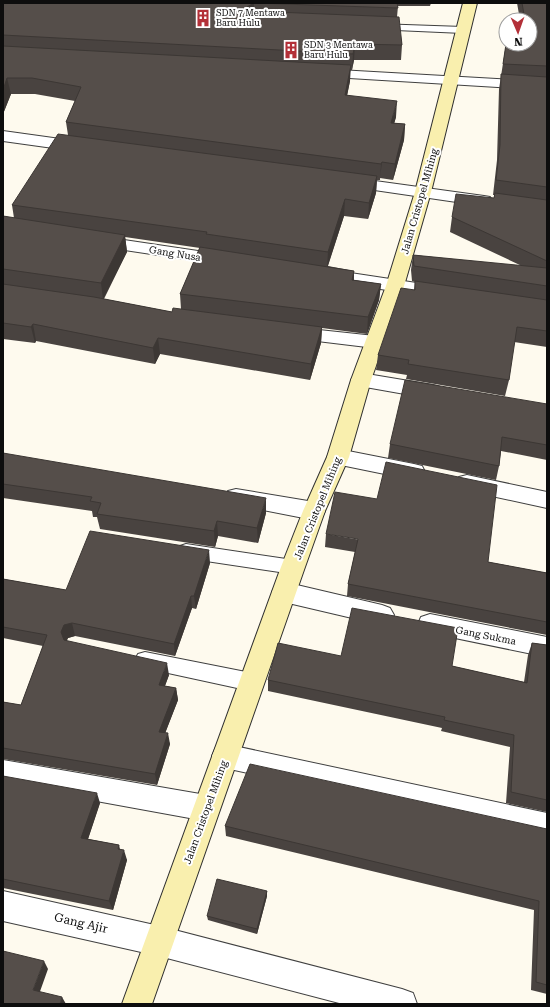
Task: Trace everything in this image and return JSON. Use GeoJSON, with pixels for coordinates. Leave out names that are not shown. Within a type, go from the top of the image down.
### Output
{"type":"FeatureCollection","features":[{"type":"Feature","properties":{"kind":"street","name":"Jalan Cristopel Mihing"},"geometry":{"type":"LineString","coordinates":[[137,1004],[293,567],[314,511],[338,457],[362,380],[395,286],[423,192],[470,3]]}},
{"type":"Feature","properties":{"kind":"street"},"geometry":{"type":"LineString","coordinates":[[306,72],[547,86]]}},
{"type":"Feature","properties":{"kind":"street"},"geometry":{"type":"LineString","coordinates":[[3,136],[98,149]]}},
{"type":"Feature","properties":{"kind":"street"},"geometry":{"type":"LineString","coordinates":[[328,180],[500,203]]}},
{"type":"Feature","properties":{"kind":"street","name":"Gang Nusa"},"geometry":{"type":"LineString","coordinates":[[80,238],[242,263]]}},
{"type":"Feature","properties":{"kind":"street"},"geometry":{"type":"LineString","coordinates":[[310,273],[463,296]]}},
{"type":"Feature","properties":{"kind":"street"},"geometry":{"type":"LineString","coordinates":[[277,331],[375,342]]}},
{"type":"Feature","properties":{"kind":"street"},"geometry":{"type":"LineString","coordinates":[[362,380],[454,396]]}},
{"type":"Feature","properties":{"kind":"street"},"geometry":{"type":"LineString","coordinates":[[338,457],[547,500]]}},
{"type":"Feature","properties":{"kind":"street"},"geometry":{"type":"LineString","coordinates":[[213,494],[314,511]]}},
{"type":"Feature","properties":{"kind":"street","name":"Gang Sukma"},"geometry":{"type":"LineString","coordinates":[[284,592],[345,607],[547,647]]}},
{"type":"Feature","properties":{"kind":"street"},"geometry":{"type":"LineString","coordinates":[[225,756],[547,826]]}},
{"type":"Feature","properties":{"kind":"street"},"geometry":{"type":"LineString","coordinates":[[3,772],[206,808]]}},
{"type":"Feature","properties":{"kind":"street","name":"Gang Ajir"},"geometry":{"type":"LineString","coordinates":[[3,906],[159,941],[402,1004]]}},
{"type":"Feature","properties":{"kind":"lane"},"geometry":{"type":"LineString","coordinates":[[363,27],[463,30]]}},
{"type":"Feature","properties":{"kind":"lane"},"geometry":{"type":"LineString","coordinates":[[168,548],[293,567]]}},
{"type":"Feature","properties":{"kind":"lane"},"geometry":{"type":"LineString","coordinates":[[129,656],[251,682]]}},
{"type":"Feature","properties":{"kind":"building"},"geometry":{"type":"Polygon","coordinates":[[[3,3],[254,3],[247,7],[250,11],[399,17],[402,45],[355,44],[353,54],[3,35],[3,3]]]}},
{"type":"Feature","properties":{"kind":"building"},"geometry":{"type":"Polygon","coordinates":[[[254,3],[397,3],[398,8],[254,3]]]}},
{"type":"Feature","properties":{"kind":"building"},"geometry":{"type":"Polygon","coordinates":[[[522,3],[547,3],[547,66],[503,64],[505,52],[538,52],[538,12],[524,12],[522,3]]]}},
{"type":"Feature","properties":{"kind":"building"},"geometry":{"type":"Polygon","coordinates":[[[3,46],[351,65],[345,95],[397,101],[391,123],[405,124],[395,164],[382,162],[381,164],[66,122],[81,87],[32,78],[7,78],[3,90],[3,46]]]}},
{"type":"Feature","properties":{"kind":"building"},"geometry":{"type":"Polygon","coordinates":[[[501,74],[547,77],[547,187],[496,180],[500,145],[501,74]]]}},
{"type":"Feature","properties":{"kind":"building"},"geometry":{"type":"Polygon","coordinates":[[[58,134],[377,176],[369,203],[345,199],[328,252],[206,234],[207,232],[12,205],[58,134]]]}},
{"type":"Feature","properties":{"kind":"building"},"geometry":{"type":"Polygon","coordinates":[[[495,193],[547,200],[547,261],[452,217],[456,194],[494,198],[495,193]]]}},
{"type":"Feature","properties":{"kind":"building"},"geometry":{"type":"Polygon","coordinates":[[[3,216],[125,235],[101,283],[3,269],[3,216]]]}},
{"type":"Feature","properties":{"kind":"building"},"geometry":{"type":"Polygon","coordinates":[[[200,247],[354,271],[352,280],[381,284],[368,317],[180,294],[200,247]]]}},
{"type":"Feature","properties":{"kind":"building"},"geometry":{"type":"Polygon","coordinates":[[[413,255],[547,268],[547,286],[414,266],[413,255]]]}},
{"type":"Feature","properties":{"kind":"building"},"geometry":{"type":"Polygon","coordinates":[[[415,281],[547,300],[547,331],[517,327],[509,380],[408,364],[409,360],[378,355],[401,288],[415,290],[415,281]]]}},
{"type":"Feature","properties":{"kind":"building"},"geometry":{"type":"Polygon","coordinates":[[[3,284],[94,297],[172,312],[173,308],[322,327],[311,364],[158,338],[153,348],[33,324],[31,327],[3,323],[3,284]]]}},
{"type":"Feature","properties":{"kind":"building"},"geometry":{"type":"Polygon","coordinates":[[[405,380],[547,404],[547,445],[502,437],[499,466],[390,444],[405,380]]]}},
{"type":"Feature","properties":{"kind":"building"},"geometry":{"type":"Polygon","coordinates":[[[3,453],[266,498],[257,528],[217,521],[214,531],[97,514],[101,503],[90,501],[92,497],[3,484],[3,453]]]}},
{"type":"Feature","properties":{"kind":"building"},"geometry":{"type":"Polygon","coordinates":[[[386,462],[497,485],[488,562],[547,573],[547,622],[348,584],[358,539],[326,534],[335,492],[377,499],[386,462]]]}},
{"type":"Feature","properties":{"kind":"building"},"geometry":{"type":"Polygon","coordinates":[[[90,531],[209,550],[194,596],[191,596],[174,644],[72,623],[64,625],[61,632],[64,640],[167,663],[159,685],[176,688],[159,732],[168,733],[155,774],[3,748],[3,702],[21,705],[47,635],[3,627],[3,579],[66,590],[90,531]]]}},
{"type":"Feature","properties":{"kind":"building"},"geometry":{"type":"Polygon","coordinates":[[[352,608],[458,628],[452,666],[527,683],[532,643],[547,645],[547,800],[511,792],[514,735],[444,720],[445,717],[268,680],[278,643],[341,656],[352,608]]]}},
{"type":"Feature","properties":{"kind":"building"},"geometry":{"type":"Polygon","coordinates":[[[250,764],[547,829],[547,985],[536,982],[539,901],[225,826],[250,764]]]}},
{"type":"Feature","properties":{"kind":"building"},"geometry":{"type":"Polygon","coordinates":[[[3,776],[97,793],[81,838],[119,845],[118,849],[124,850],[109,901],[3,879],[3,776]]]}},
{"type":"Feature","properties":{"kind":"building"},"geometry":{"type":"Polygon","coordinates":[[[217,879],[267,891],[257,929],[207,916],[217,879]]]}},
{"type":"Feature","properties":{"kind":"building"},"geometry":{"type":"Polygon","coordinates":[[[3,951],[44,961],[33,990],[62,997],[60,1004],[3,1004],[3,951]]]}},
{"type":"Feature","properties":{"kind":"place","name":"SDN 7 Mentawa Baru Hulu"},"geometry":{"type":"Point","coordinates":[203,18]}},
{"type":"Feature","properties":{"kind":"place","name":"SDN 3 Mentawa Baru Hulu"},"geometry":{"type":"Point","coordinates":[291,50]}}]}
